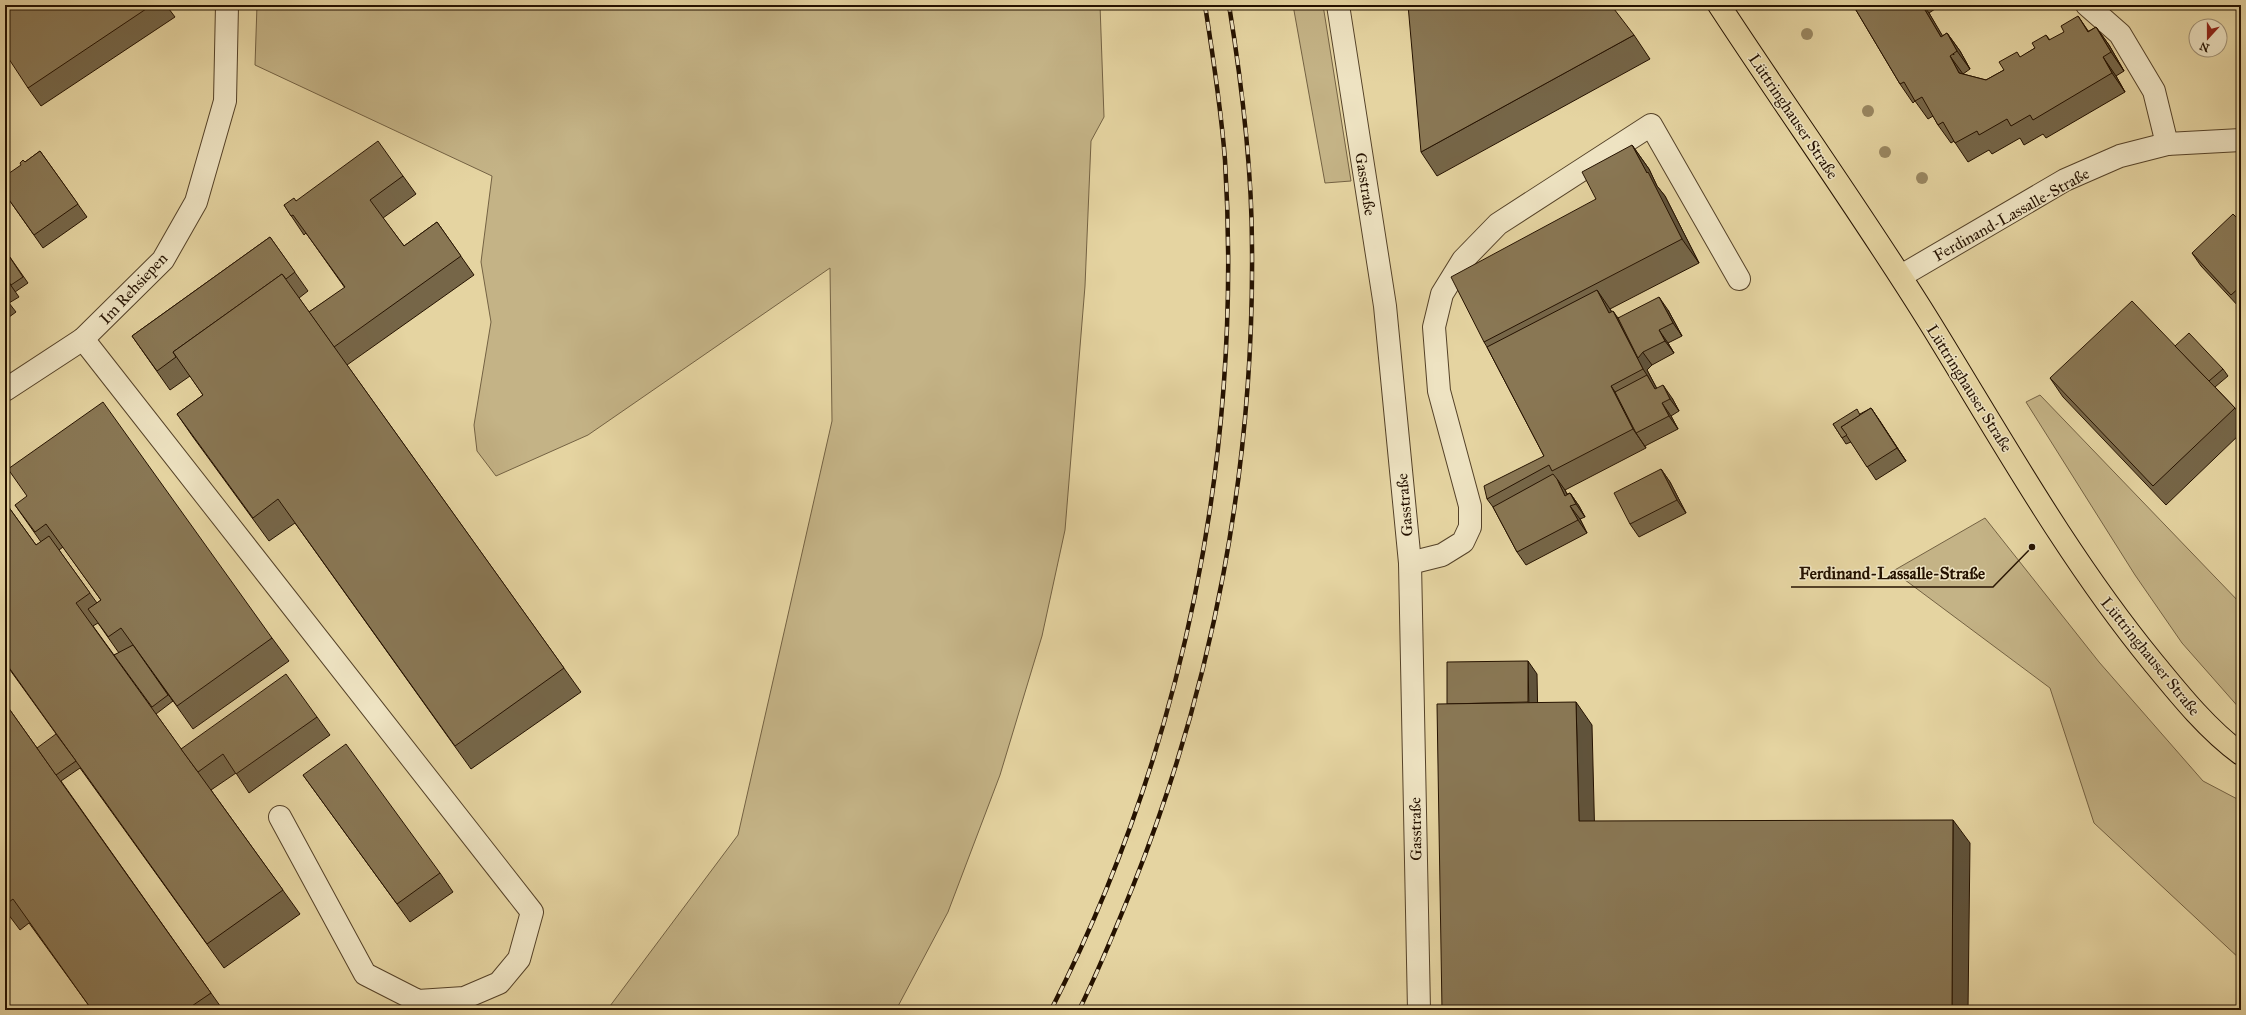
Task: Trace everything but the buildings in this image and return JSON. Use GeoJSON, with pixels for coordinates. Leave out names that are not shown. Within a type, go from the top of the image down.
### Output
{"type":"FeatureCollection","features":[{"type":"Feature","properties":{"kind":"main road","name":"Lüttringhauser Straße"},"geometry":{"type":"LineString","coordinates":[[1719,5],[1901,276],[2058,529],[2117,618],[2180,696],[2227,744],[2241,754]]}},
{"type":"Feature","properties":{"kind":"street","name":"Im Rehsiepen"},"geometry":{"type":"LineString","coordinates":[[5,390],[83,339],[163,260],[196,202],[225,100],[227,5]]}},
{"type":"Feature","properties":{"kind":"street","name":"Gasstraße"},"geometry":{"type":"LineString","coordinates":[[1338,5],[1385,306],[1410,563],[1419,1010]]}},
{"type":"Feature","properties":{"kind":"street"},"geometry":{"type":"LineString","coordinates":[[2087,5],[2120,34],[2154,91],[2167,144]]}},
{"type":"Feature","properties":{"kind":"street"},"geometry":{"type":"LineString","coordinates":[[1410,563],[1442,555],[1463,542],[1470,527],[1470,506],[1439,391],[1434,327],[1442,294],[1463,260],[1498,224],[1651,125],[1739,279]]}},
{"type":"Feature","properties":{"kind":"street","name":"Ferdinand-Lassalle-Straße"},"geometry":{"type":"LineString","coordinates":[[1901,276],[2066,180],[2120,156],[2167,144],[2241,140]]}},
{"type":"Feature","properties":{"kind":"street"},"geometry":{"type":"LineString","coordinates":[[83,339],[532,912],[519,958],[499,983],[464,998],[418,1001],[365,974],[280,817]]}},
{"type":"Feature","properties":{"kind":"shaded area"},"geometry":{"type":"Polygon","coordinates":[[[257,5],[1100,5],[1104,117],[1091,141],[1085,286],[1065,530],[1042,636],[1000,775],[948,912],[896,1010],[607,1010],[738,835],[832,421],[830,268],[588,435],[496,476],[477,451],[474,425],[491,322],[481,262],[492,176],[255,65],[257,5]]]}},
{"type":"Feature","properties":{"kind":"shaded area"},"geometry":{"type":"Polygon","coordinates":[[[1293,5],[1323,5],[1351,181],[1325,183],[1293,5]]]}},
{"type":"Feature","properties":{"kind":"shaded area"},"geometry":{"type":"Polygon","coordinates":[[[2040,395],[2241,604],[2241,710],[2182,643],[2135,575],[2026,402],[2040,395]]]}},
{"type":"Feature","properties":{"kind":"shaded area"},"geometry":{"type":"Polygon","coordinates":[[[1985,518],[2099,662],[2203,781],[2241,801],[2241,960],[2094,823],[2050,688],[1893,571],[1985,518]]]}},
{"type":"Feature","properties":{"kind":"railway"},"geometry":{"type":"LineString","coordinates":[[1051,1010],[1097,911],[1137,808],[1169,703],[1195,597],[1213,488],[1224,379],[1228,270],[1225,160],[1205,5]]}},
{"type":"Feature","properties":{"kind":"railway"},"geometry":{"type":"LineString","coordinates":[[1079,1010],[1114,933],[1133,886],[1161,809],[1186,731],[1207,652],[1224,573],[1237,492],[1246,411],[1251,330],[1252,217],[1245,126],[1229,5]]}},
{"type":"Feature","properties":{"kind":"place","name":"Ferdinand-Lassalle-Straße"},"geometry":{"type":"Point","coordinates":[2032,547]}}]}
